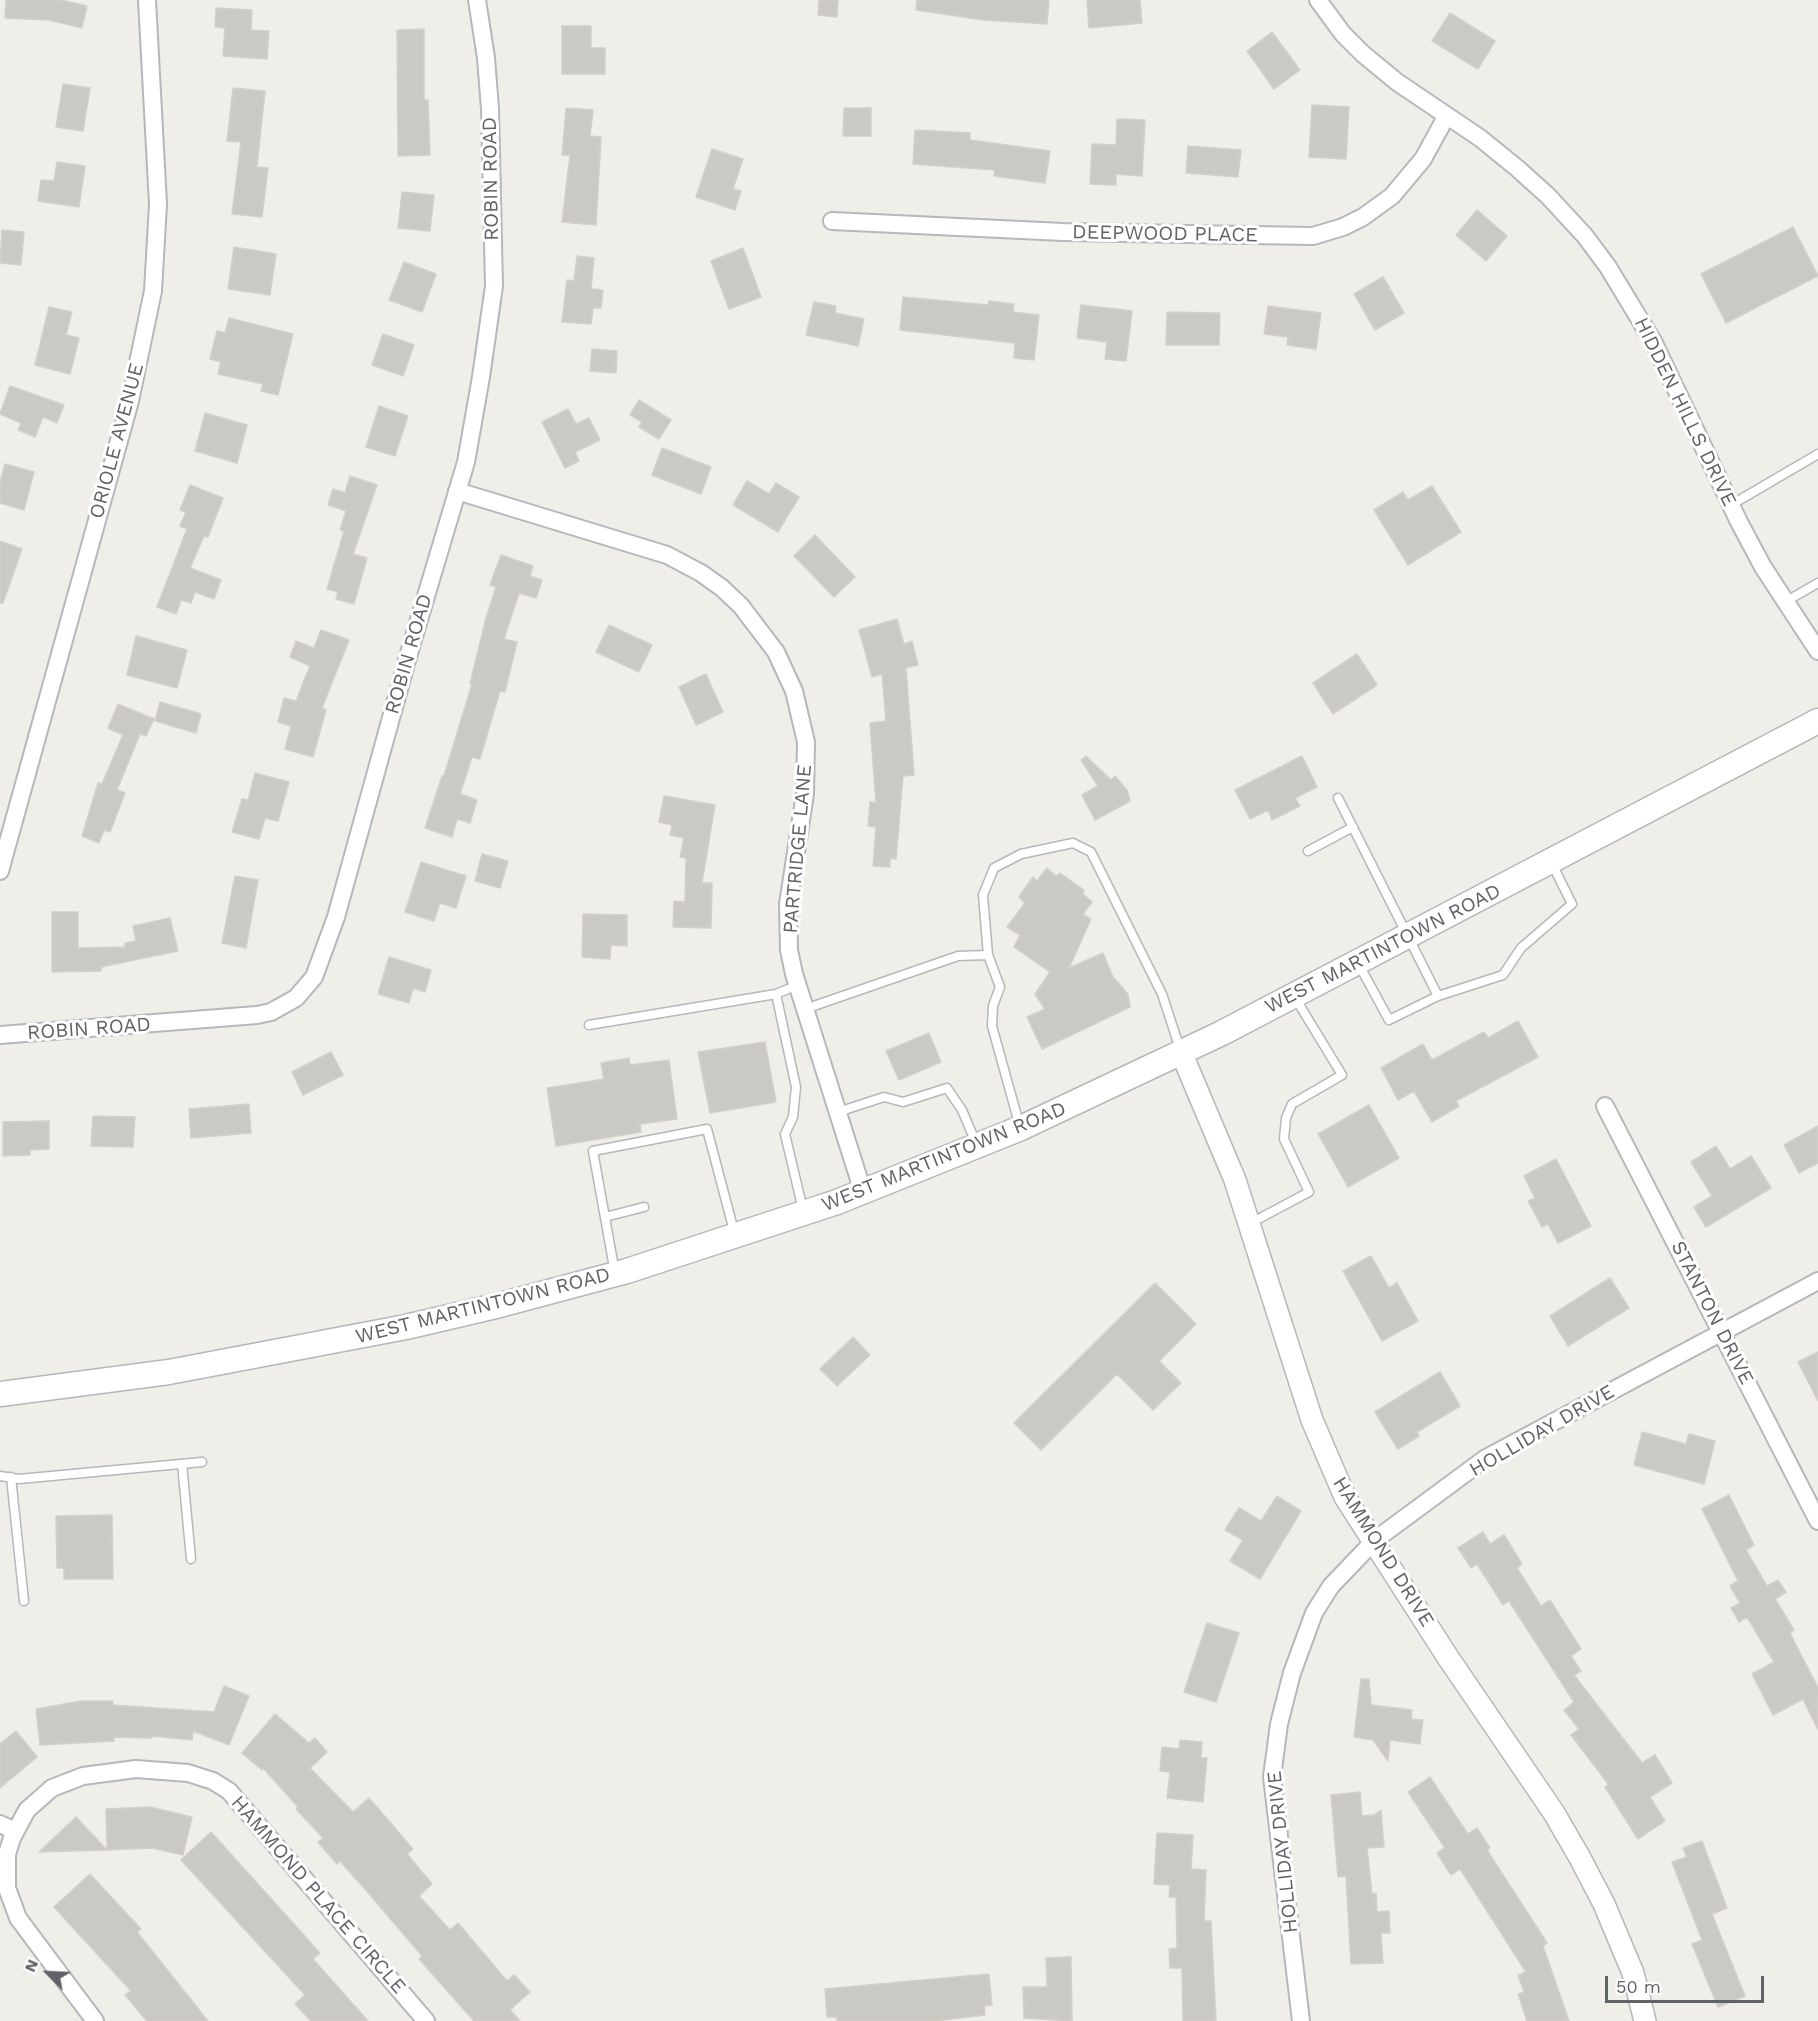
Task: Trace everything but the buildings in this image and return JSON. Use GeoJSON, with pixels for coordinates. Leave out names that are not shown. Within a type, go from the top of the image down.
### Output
{"type":"FeatureCollection","features":[{"type":"Feature","properties":{"kind":"main road","name":"WEST MARTINTOWN ROAD"},"geometry":{"type":"LineString","coordinates":[[0,1394],[169,1372],[312,1346],[500,1305],[615,1274],[864,1192],[978,1147],[1181,1052],[1358,963],[1818,721]]}},
{"type":"Feature","properties":{"kind":"street","name":"ORIOLE AVENUE"},"geometry":{"type":"LineString","coordinates":[[0,871],[130,401],[153,291],[158,204],[147,0]]}},
{"type":"Feature","properties":{"kind":"street","name":"ROBIN ROAD"},"geometry":{"type":"LineString","coordinates":[[0,1035],[257,1015],[284,1006],[306,988],[314,977],[336,917],[470,441],[494,286],[490,109],[486,58],[477,0]]}},
{"type":"Feature","properties":{"kind":"street","name":"HIDDEN HILLS DRIVE"},"geometry":{"type":"LineString","coordinates":[[1318,0],[1343,34],[1363,54],[1446,117],[1480,138],[1548,196],[1608,267],[1654,343],[1731,505],[1785,602],[1818,651]]}},
{"type":"Feature","properties":{"kind":"street","name":"DEEPWOOD PLACE"},"geometry":{"type":"LineString","coordinates":[[832,221],[1063,232],[1313,236],[1363,218],[1392,196],[1423,159],[1446,117]]}},
{"type":"Feature","properties":{"kind":"street","name":"PARTRIDGE LANE"},"geometry":{"type":"LineString","coordinates":[[457,490],[667,555],[701,573],[722,588],[760,628],[789,676],[802,716],[806,742],[805,794],[788,904],[789,950],[805,1009],[864,1192]]}},
{"type":"Feature","properties":{"kind":"street","name":"HAMMOND DRIVE"},"geometry":{"type":"LineString","coordinates":[[1181,1052],[1235,1179],[1323,1449],[1345,1497],[1375,1540],[1447,1656],[1554,1813],[1580,1858],[1604,1904],[1633,1973],[1645,2021]]}},
{"type":"Feature","properties":{"kind":"street","name":"STANTON DRIVE"},"geometry":{"type":"LineString","coordinates":[[1605,1107],[1818,1521]]}},
{"type":"Feature","properties":{"kind":"street","name":"HOLLIDAY DRIVE"},"geometry":{"type":"LineString","coordinates":[[1301,2021],[1272,1777],[1279,1724],[1292,1673],[1314,1613],[1331,1586],[1375,1540],[1486,1458],[1818,1281]]}},
{"type":"Feature","properties":{"kind":"street","name":"HAMMOND PLACE CIRCLE"},"geometry":{"type":"LineString","coordinates":[[95,2021],[30,1936],[11,1904],[5,1871],[8,1827],[38,1798],[67,1780],[136,1769],[188,1773],[213,1781],[229,1791],[426,2021]]}},
{"type":"Feature","properties":{"kind":"lane"},"geometry":{"type":"LineString","coordinates":[[1731,505],[1818,454]]}},
{"type":"Feature","properties":{"kind":"lane"},"geometry":{"type":"LineString","coordinates":[[1785,602],[1818,583]]}},
{"type":"Feature","properties":{"kind":"lane"},"geometry":{"type":"LineString","coordinates":[[1338,798],[1438,996]]}},
{"type":"Feature","properties":{"kind":"lane"},"geometry":{"type":"LineString","coordinates":[[1308,851],[1353,827]]}},
{"type":"Feature","properties":{"kind":"lane"},"geometry":{"type":"LineString","coordinates":[[1021,1128],[992,1026],[993,1006],[1000,987],[988,955],[983,896],[994,868],[1021,854],[1074,843],[1091,852],[1162,994],[1181,1052]]}},
{"type":"Feature","properties":{"kind":"lane"},"geometry":{"type":"LineString","coordinates":[[1358,963],[1389,1020],[1438,996],[1503,975],[1521,948],[1572,904],[1551,861]]}},
{"type":"Feature","properties":{"kind":"lane"},"geometry":{"type":"LineString","coordinates":[[805,1009],[958,956],[988,955]]}},
{"type":"Feature","properties":{"kind":"lane"},"geometry":{"type":"LineString","coordinates":[[589,1025],[776,994],[798,985]]}},
{"type":"Feature","properties":{"kind":"lane"},"geometry":{"type":"LineString","coordinates":[[776,994],[796,1087],[793,1117],[785,1134],[804,1213]]}},
{"type":"Feature","properties":{"kind":"lane"},"geometry":{"type":"LineString","coordinates":[[1249,1224],[1309,1192],[1284,1139],[1286,1118],[1292,1104],[1342,1075],[1293,996]]}},
{"type":"Feature","properties":{"kind":"lane"},"geometry":{"type":"LineString","coordinates":[[838,1112],[884,1097],[903,1102],[947,1088],[962,1110],[978,1147]]}},
{"type":"Feature","properties":{"kind":"lane"},"geometry":{"type":"LineString","coordinates":[[615,1274],[593,1151],[707,1129],[735,1236]]}},
{"type":"Feature","properties":{"kind":"lane"},"geometry":{"type":"LineString","coordinates":[[605,1217],[644,1207]]}},
{"type":"Feature","properties":{"kind":"lane"},"geometry":{"type":"LineString","coordinates":[[0,1476],[19,1479],[202,1462]]}},
{"type":"Feature","properties":{"kind":"lane"},"geometry":{"type":"LineString","coordinates":[[182,1464],[191,1560]]}},
{"type":"Feature","properties":{"kind":"lane"},"geometry":{"type":"LineString","coordinates":[[12,1478],[24,1601]]}}]}
